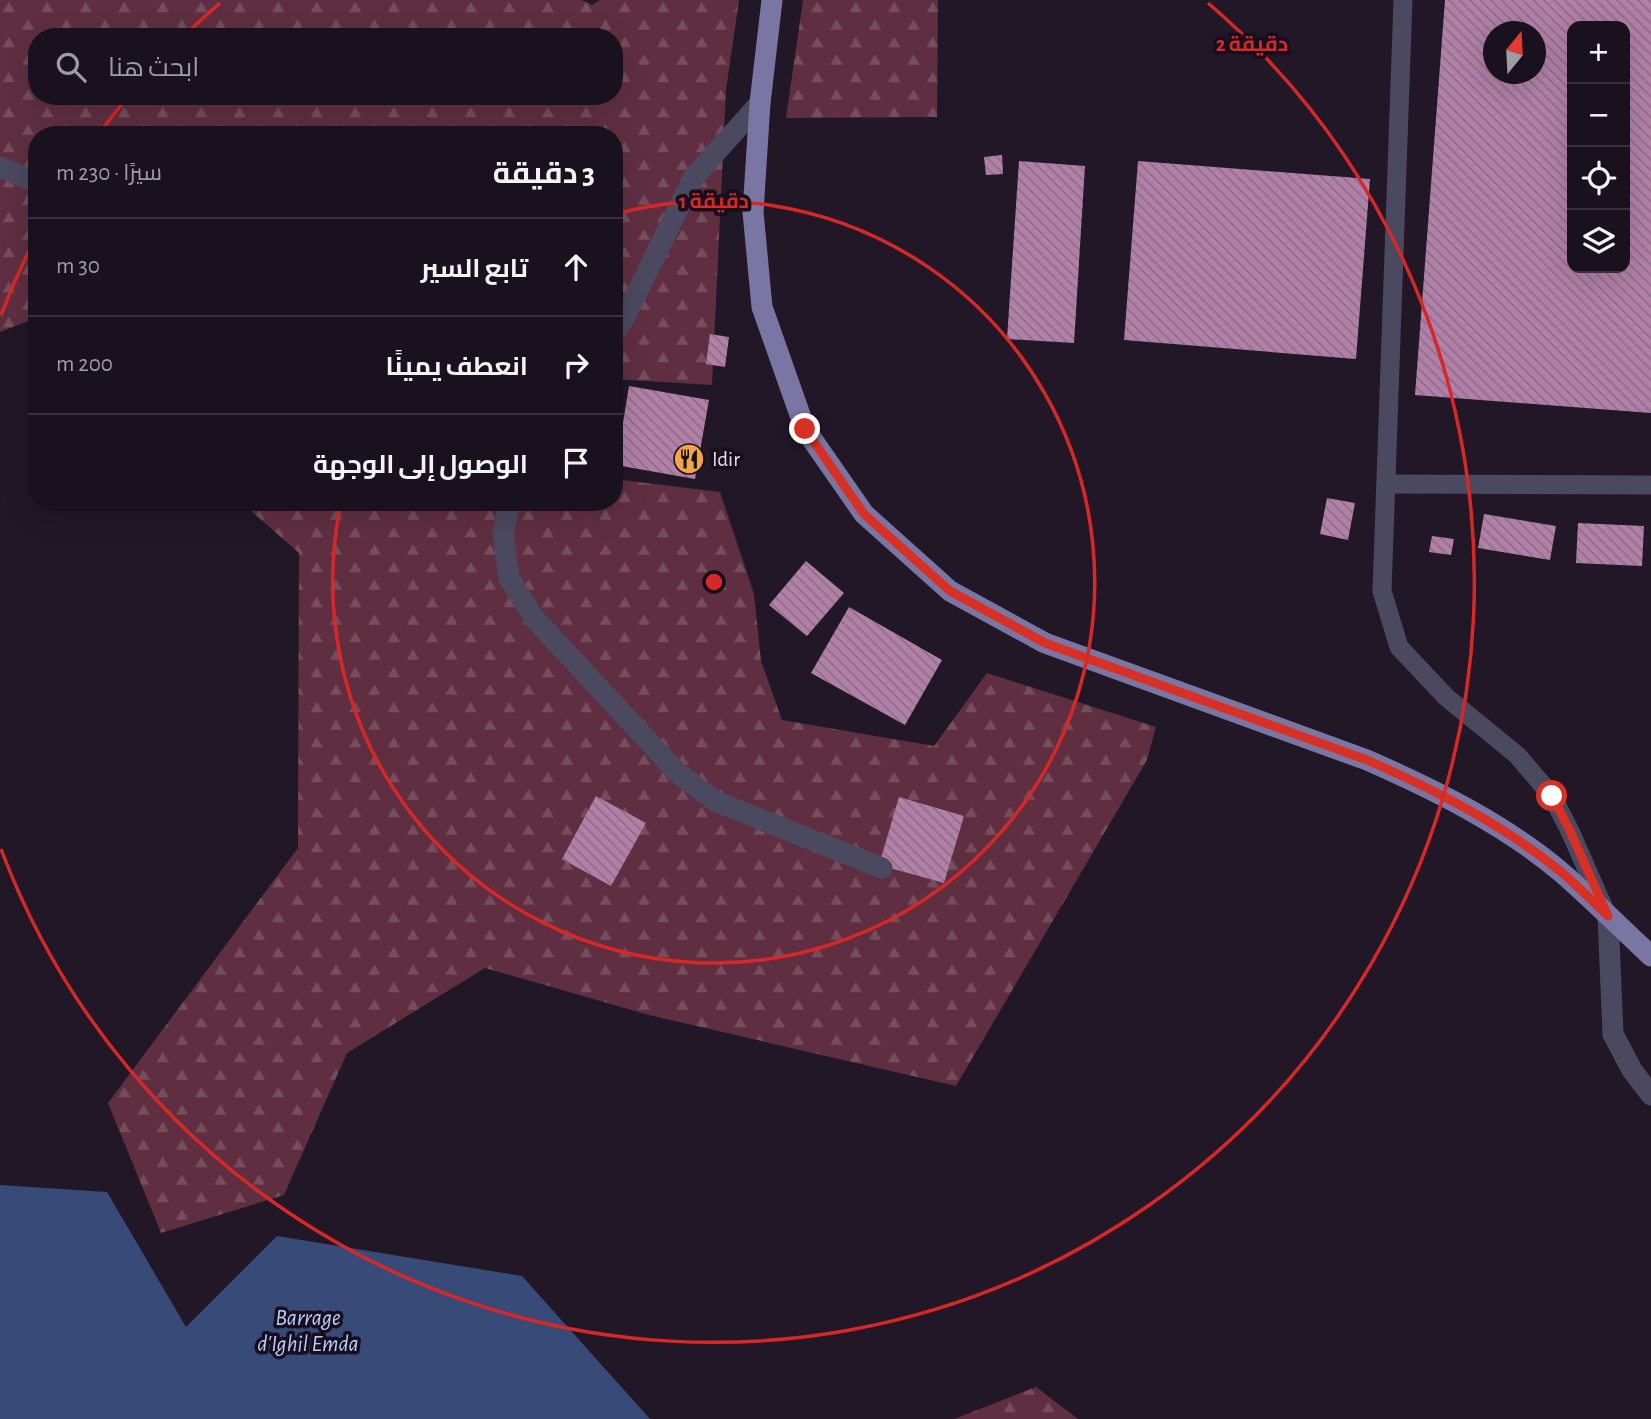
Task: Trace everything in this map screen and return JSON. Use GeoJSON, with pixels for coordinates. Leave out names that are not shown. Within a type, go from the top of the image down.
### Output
{"type":"FeatureCollection","features":[{"type":"Feature","properties":{"kind":"main road"},"geometry":{"type":"LineString","coordinates":[[772,0],[760,103],[753,212],[762,307],[805,429],[864,514],[950,591],[1045,643],[1367,760],[1463,807],[1515,839],[1560,872],[1651,956]]}},
{"type":"Feature","properties":{"kind":"street"},"geometry":{"type":"LineString","coordinates":[[623,320],[693,178],[760,103]]}},
{"type":"Feature","properties":{"kind":"street"},"geometry":{"type":"LineString","coordinates":[[0,167],[28,179]]}},
{"type":"Feature","properties":{"kind":"street"},"geometry":{"type":"LineString","coordinates":[[508,511],[503,533],[509,578],[534,618],[678,773],[715,801],[882,868]]}},
{"type":"Feature","properties":{"kind":"street"},"geometry":{"type":"LineString","coordinates":[[1608,916],[1614,1034],[1632,1070],[1651,1095]]}},
{"type":"Feature","properties":{"kind":"lane"},"geometry":{"type":"LineString","coordinates":[[1404,0],[1382,591],[1399,647],[1446,697],[1517,755],[1552,796],[1608,916]]}},
{"type":"Feature","properties":{"kind":"lane"},"geometry":{"type":"LineString","coordinates":[[1386,484],[1651,485]]}},
{"type":"Feature","properties":{"kind":"green space"},"geometry":{"type":"Polygon","coordinates":[[[0,0],[582,0],[592,5],[600,0],[739,0],[726,90],[712,385],[623,380],[623,126],[28,126],[28,321],[0,332],[0,0]]]}},
{"type":"Feature","properties":{"kind":"green space"},"geometry":{"type":"Polygon","coordinates":[[[803,0],[938,0],[937,117],[786,118],[803,0]]]}},
{"type":"Feature","properties":{"kind":"green space"},"geometry":{"type":"Polygon","coordinates":[[[623,480],[720,492],[754,594],[761,661],[782,720],[934,746],[987,673],[1156,727],[1147,760],[956,1086],[649,1015],[485,968],[347,1053],[284,1195],[161,1233],[108,1103],[298,848],[299,553],[251,511],[623,511],[623,480]]]}},
{"type":"Feature","properties":{"kind":"green space"},"geometry":{"type":"Polygon","coordinates":[[[1036,1387],[1078,1419],[954,1419],[1036,1387]]]}},
{"type":"Feature","properties":{"kind":"water","name":"Barrage d'Ighil Emda"},"geometry":{"type":"Polygon","coordinates":[[[0,1185],[107,1192],[186,1327],[277,1236],[522,1276],[650,1419],[0,1419],[0,1185]]]}},
{"type":"Feature","properties":{"kind":"building"},"geometry":{"type":"Polygon","coordinates":[[[1445,0],[1651,0],[1651,413],[1415,395],[1445,0]]]}},
{"type":"Feature","properties":{"kind":"building"},"geometry":{"type":"Polygon","coordinates":[[[1002,155],[1003,174],[986,175],[984,157],[1002,155]]]}},
{"type":"Feature","properties":{"kind":"building"},"geometry":{"type":"Polygon","coordinates":[[[1019,161],[1085,166],[1074,343],[1007,339],[1019,161]]]}},
{"type":"Feature","properties":{"kind":"building"},"geometry":{"type":"Polygon","coordinates":[[[1138,161],[1370,179],[1356,359],[1124,340],[1138,161]]]}},
{"type":"Feature","properties":{"kind":"building"},"geometry":{"type":"Polygon","coordinates":[[[710,334],[729,337],[725,367],[706,364],[710,334]]]}},
{"type":"Feature","properties":{"kind":"building"},"geometry":{"type":"Polygon","coordinates":[[[629,386],[709,400],[695,479],[623,466],[623,422],[629,386]]]}},
{"type":"Feature","properties":{"kind":"building"},"geometry":{"type":"Polygon","coordinates":[[[1327,498],[1355,503],[1348,540],[1320,534],[1327,498]]]}},
{"type":"Feature","properties":{"kind":"building"},"geometry":{"type":"Polygon","coordinates":[[[1484,514],[1556,526],[1550,560],[1478,548],[1484,514]]]}},
{"type":"Feature","properties":{"kind":"building"},"geometry":{"type":"Polygon","coordinates":[[[1578,523],[1644,526],[1642,566],[1576,563],[1578,523]]]}},
{"type":"Feature","properties":{"kind":"building"},"geometry":{"type":"Polygon","coordinates":[[[1432,536],[1454,539],[1451,555],[1429,552],[1432,536]]]}},
{"type":"Feature","properties":{"kind":"building"},"geometry":{"type":"Polygon","coordinates":[[[806,561],[844,593],[807,636],[769,605],[806,561]]]}},
{"type":"Feature","properties":{"kind":"building"},"geometry":{"type":"Polygon","coordinates":[[[849,607],[942,660],[905,725],[811,673],[849,607]]]}},
{"type":"Feature","properties":{"kind":"building"},"geometry":{"type":"Polygon","coordinates":[[[596,796],[646,823],[611,886],[562,859],[596,796]]]}},
{"type":"Feature","properties":{"kind":"building"},"geometry":{"type":"Polygon","coordinates":[[[899,797],[964,816],[944,883],[879,865],[899,797]]]}},
{"type":"Feature","properties":{"kind":"place","name":"Idir"},"geometry":{"type":"Point","coordinates":[689,459]}},
{"type":"Feature","properties":{"kind":"route"},"geometry":{"type":"LineString","coordinates":[[805,429],[864,514],[950,591],[1045,643],[1367,760],[1418,783],[1515,839],[1560,872],[1608,916],[1552,796]]}}]}
